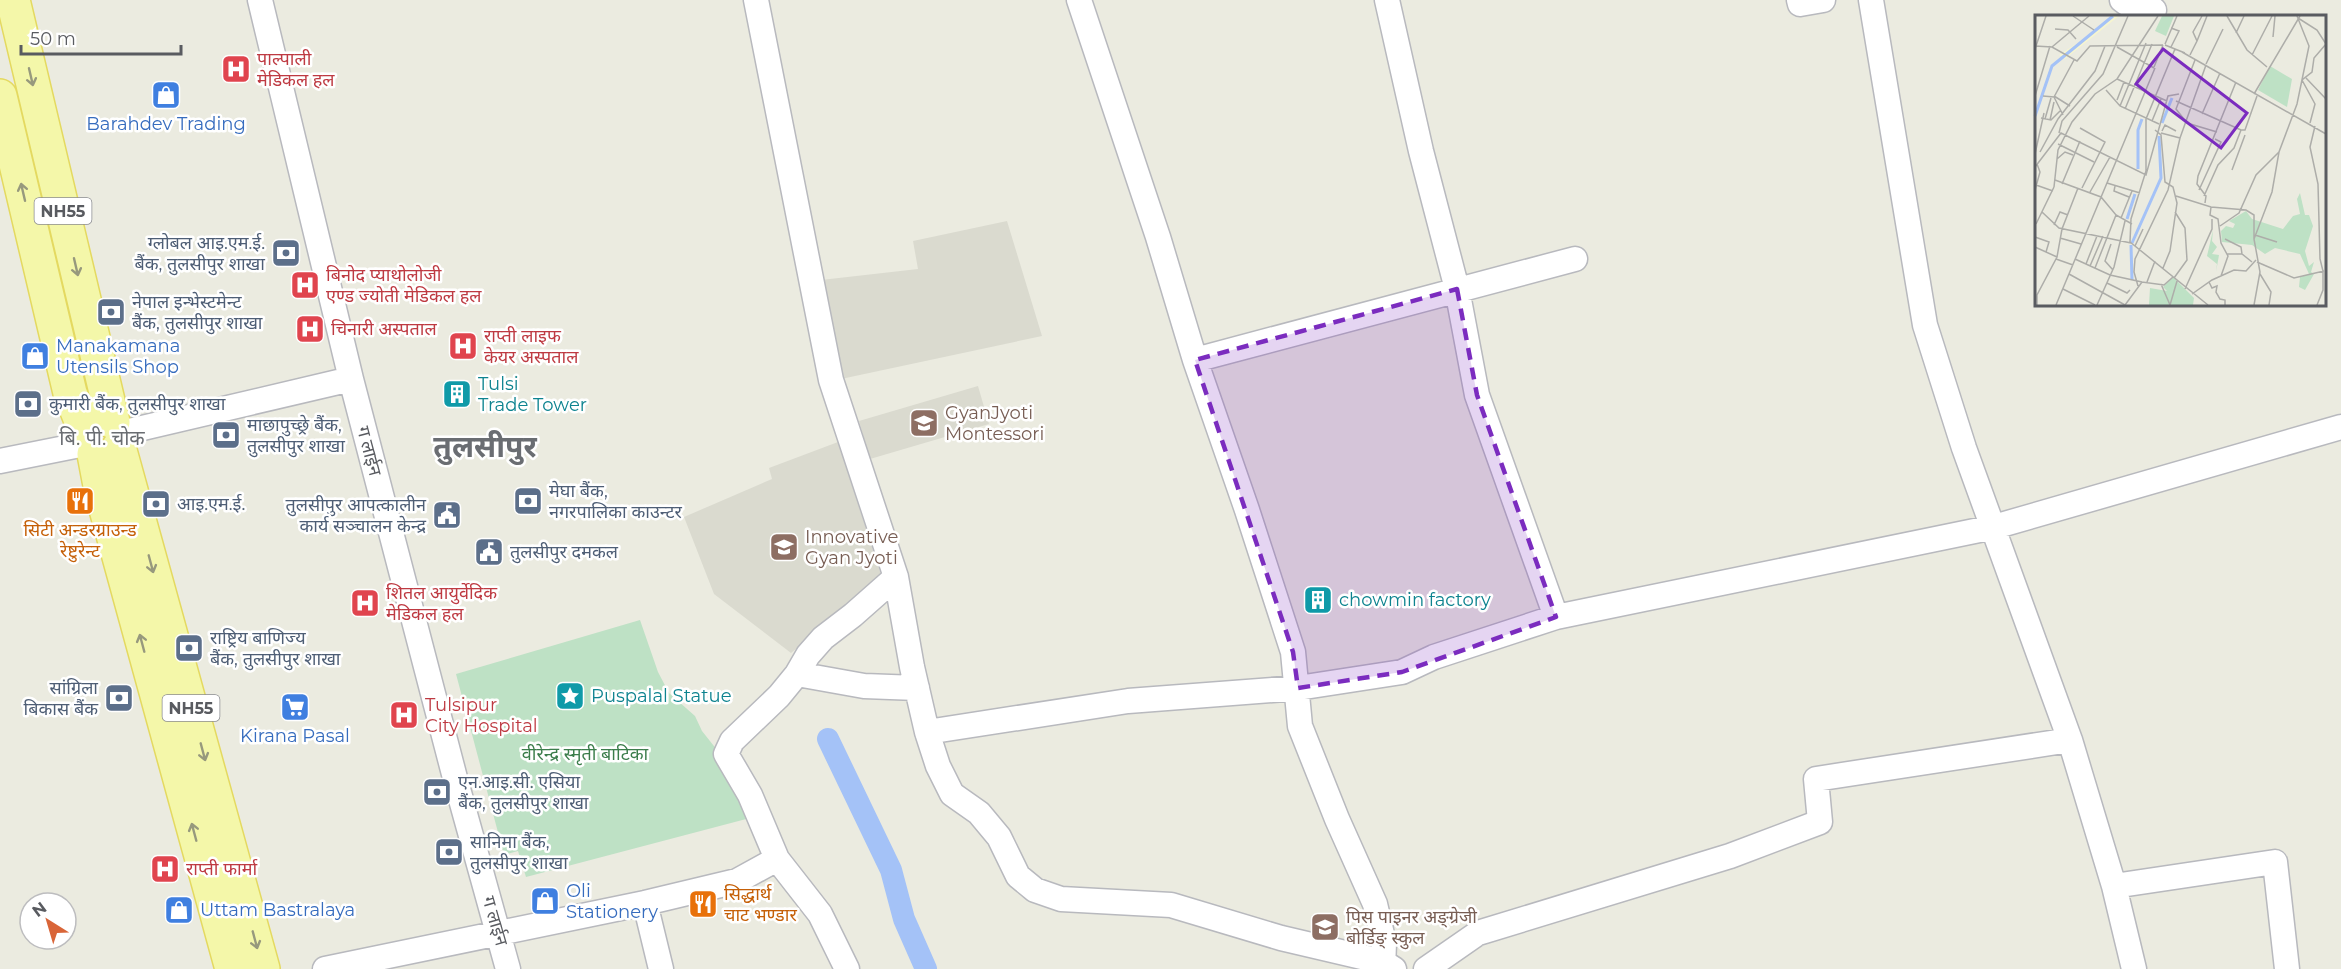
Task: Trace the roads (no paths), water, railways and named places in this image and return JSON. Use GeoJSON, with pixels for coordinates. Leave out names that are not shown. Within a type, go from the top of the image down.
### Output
{"type":"FeatureCollection","features":[{"type":"Feature","properties":{"kind":"main road","name":"NH55"},"geometry":{"type":"LineString","coordinates":[[13,0],[103,439],[263,969]]}},
{"type":"Feature","properties":{"kind":"main road","name":"NH55"},"geometry":{"type":"LineString","coordinates":[[0,96],[70,393],[103,439],[101,491],[231,969]]}},
{"type":"Feature","properties":{"kind":"street","name":"ग लाईन"},"geometry":{"type":"LineString","coordinates":[[260,0],[351,379],[455,778],[508,969]]}},
{"type":"Feature","properties":{"kind":"street"},"geometry":{"type":"LineString","coordinates":[[756,0],[831,380],[896,578],[927,732],[938,766],[952,794],[979,813],[999,837],[1018,876],[1035,890],[1061,899],[1171,905],[1387,967],[1375,904],[1337,819],[1300,726],[1298,688],[1290,642],[1195,360],[1158,237],[1079,0]]}},
{"type":"Feature","properties":{"kind":"street"},"geometry":{"type":"LineString","coordinates":[[1387,0],[1421,151],[1457,290],[1477,395],[1556,617]]}},
{"type":"Feature","properties":{"kind":"street"},"geometry":{"type":"LineString","coordinates":[[1799,0],[1800,4],[1823,0]]}},
{"type":"Feature","properties":{"kind":"street"},"geometry":{"type":"LineString","coordinates":[[1871,0],[1925,325],[1964,448],[2070,740],[2114,886],[2134,969]]}},
{"type":"Feature","properties":{"kind":"street"},"geometry":{"type":"LineString","coordinates":[[2122,0],[2154,10]]}},
{"type":"Feature","properties":{"kind":"street"},"geometry":{"type":"LineString","coordinates":[[1195,360],[1575,259]]}},
{"type":"Feature","properties":{"kind":"street"},"geometry":{"type":"LineString","coordinates":[[0,461],[103,439],[351,379]]}},
{"type":"Feature","properties":{"kind":"street"},"geometry":{"type":"LineString","coordinates":[[927,732],[1128,701],[1298,688],[1402,672],[1434,657],[1556,617],[1994,527],[2341,427]]}},
{"type":"Feature","properties":{"kind":"street"},"geometry":{"type":"LineString","coordinates":[[847,969],[820,914],[777,859],[750,795],[726,754],[732,741],[779,696],[822,638],[896,578]]}},
{"type":"Feature","properties":{"kind":"street"},"geometry":{"type":"LineString","coordinates":[[797,674],[864,686],[917,688]]}},
{"type":"Feature","properties":{"kind":"street"},"geometry":{"type":"LineString","coordinates":[[1426,969],[1478,933],[1730,856],[1820,822],[1816,779],[2070,740]]}},
{"type":"Feature","properties":{"kind":"street"},"geometry":{"type":"LineString","coordinates":[[325,969],[645,903],[737,881],[777,859]]}},
{"type":"Feature","properties":{"kind":"street"},"geometry":{"type":"LineString","coordinates":[[2114,886],[2275,862],[2286,969]]}},
{"type":"Feature","properties":{"kind":"street"},"geometry":{"type":"LineString","coordinates":[[645,903],[661,969]]}},
{"type":"Feature","properties":{"kind":"waterway"},"geometry":{"type":"LineString","coordinates":[[828,739],[891,870],[904,919],[926,969]]}},
{"type":"Feature","properties":{"kind":"place","name":"पाल्पाली मेडिकल हल"},"geometry":{"type":"Point","coordinates":[236,69]}},
{"type":"Feature","properties":{"kind":"place","name":"Barahdev Trading"},"geometry":{"type":"Point","coordinates":[166,95]}},
{"type":"Feature","properties":{"kind":"place","name":"ग्लोबल आइ.एम.ई. बैंक, तुलसीपुर शाखा"},"geometry":{"type":"Point","coordinates":[286,253]}},
{"type":"Feature","properties":{"kind":"place","name":"बिनोद प्याथोलोजी एण्ड ज्योती मेडिकल हल"},"geometry":{"type":"Point","coordinates":[305,285]}},
{"type":"Feature","properties":{"kind":"place","name":"नेपाल इन्भेस्टमेन्ट बैंक, तुलसीपुर शाखा"},"geometry":{"type":"Point","coordinates":[111,312]}},
{"type":"Feature","properties":{"kind":"place","name":"चिनारी अस्पताल"},"geometry":{"type":"Point","coordinates":[310,329]}},
{"type":"Feature","properties":{"kind":"place","name":"राप्ती लाइफ केयर अस्पताल"},"geometry":{"type":"Point","coordinates":[463,346]}},
{"type":"Feature","properties":{"kind":"place","name":"Manakamana Utensils Shop"},"geometry":{"type":"Point","coordinates":[35,356]}},
{"type":"Feature","properties":{"kind":"place","name":"Tulsi Trade Tower"},"geometry":{"type":"Point","coordinates":[457,394]}},
{"type":"Feature","properties":{"kind":"place","name":"कुमारी बैंक, तुलसीपुर शाखा"},"geometry":{"type":"Point","coordinates":[28,404]}},
{"type":"Feature","properties":{"kind":"place","name":"GyanJyoti Montessori"},"geometry":{"type":"Point","coordinates":[924,423]}},
{"type":"Feature","properties":{"kind":"place","name":"माछापुच्छ्रे बैंक, तुलसीपुर शाखा"},"geometry":{"type":"Point","coordinates":[226,435]}},
{"type":"Feature","properties":{"kind":"place","name":"सिटी अन्डरग्राउन्ड रेष्टुरेन्ट"},"geometry":{"type":"Point","coordinates":[80,501]}},
{"type":"Feature","properties":{"kind":"place","name":"मेघा बैंक, नगरपालिका काउन्टर"},"geometry":{"type":"Point","coordinates":[528,501]}},
{"type":"Feature","properties":{"kind":"place","name":"आइ.एम.ई."},"geometry":{"type":"Point","coordinates":[156,504]}},
{"type":"Feature","properties":{"kind":"place","name":"तुलसीपुर आपत्कालीन कार्य सञ्चालन केन्द्र"},"geometry":{"type":"Point","coordinates":[447,515]}},
{"type":"Feature","properties":{"kind":"place","name":"Innovative Gyan Jyoti"},"geometry":{"type":"Point","coordinates":[784,547]}},
{"type":"Feature","properties":{"kind":"place","name":"तुलसीपुर दमकल"},"geometry":{"type":"Point","coordinates":[489,552]}},
{"type":"Feature","properties":{"kind":"place","name":"chowmin factory"},"geometry":{"type":"Point","coordinates":[1318,600]}},
{"type":"Feature","properties":{"kind":"place","name":"शितल आयुर्वेदिक मेडिकल हल"},"geometry":{"type":"Point","coordinates":[365,603]}},
{"type":"Feature","properties":{"kind":"place","name":"राष्ट्रिय बाणिज्य बैंक, तुलसीपुर शाखा"},"geometry":{"type":"Point","coordinates":[189,648]}},
{"type":"Feature","properties":{"kind":"place","name":"Puspalal Statue"},"geometry":{"type":"Point","coordinates":[570,696]}},
{"type":"Feature","properties":{"kind":"place","name":"सांग्रिला बिकास बैंक"},"geometry":{"type":"Point","coordinates":[119,698]}},
{"type":"Feature","properties":{"kind":"place","name":"Kirana Pasal"},"geometry":{"type":"Point","coordinates":[295,707]}},
{"type":"Feature","properties":{"kind":"place","name":"Tulsipur City Hospital"},"geometry":{"type":"Point","coordinates":[404,715]}},
{"type":"Feature","properties":{"kind":"place","name":"एन.आइ.सी. एसिया बैंक, तुलसीपुर शाखा"},"geometry":{"type":"Point","coordinates":[437,792]}},
{"type":"Feature","properties":{"kind":"place","name":"सानिमा बैंक, तुलसीपुर शाखा"},"geometry":{"type":"Point","coordinates":[449,852]}},
{"type":"Feature","properties":{"kind":"place","name":"राप्ती फार्मा"},"geometry":{"type":"Point","coordinates":[165,869]}},
{"type":"Feature","properties":{"kind":"place","name":"Oli Stationery"},"geometry":{"type":"Point","coordinates":[545,901]}},
{"type":"Feature","properties":{"kind":"place","name":"सिद्धार्थ चाट भण्डार"},"geometry":{"type":"Point","coordinates":[703,904]}},
{"type":"Feature","properties":{"kind":"place","name":"Uttam Bastralaya"},"geometry":{"type":"Point","coordinates":[179,910]}},
{"type":"Feature","properties":{"kind":"place","name":"पिस पाइनर अङ्‍ग्रेजी बोर्डिङ् स्कुल"},"geometry":{"type":"Point","coordinates":[1325,927]}},
{"type":"Feature","properties":{"kind":"district","name":"बि. पी. चोक"},"geometry":{"type":"Point","coordinates":[102,438]}},
{"type":"Feature","properties":{"kind":"district","name":"तुलसीपुर"},"geometry":{"type":"Point","coordinates":[485,446]}},
{"type":"Feature","properties":{"kind":"park label","name":"वीरेन्द्र स्मृती बाटिका"},"geometry":{"type":"Point","coordinates":[585,754]}}]}
